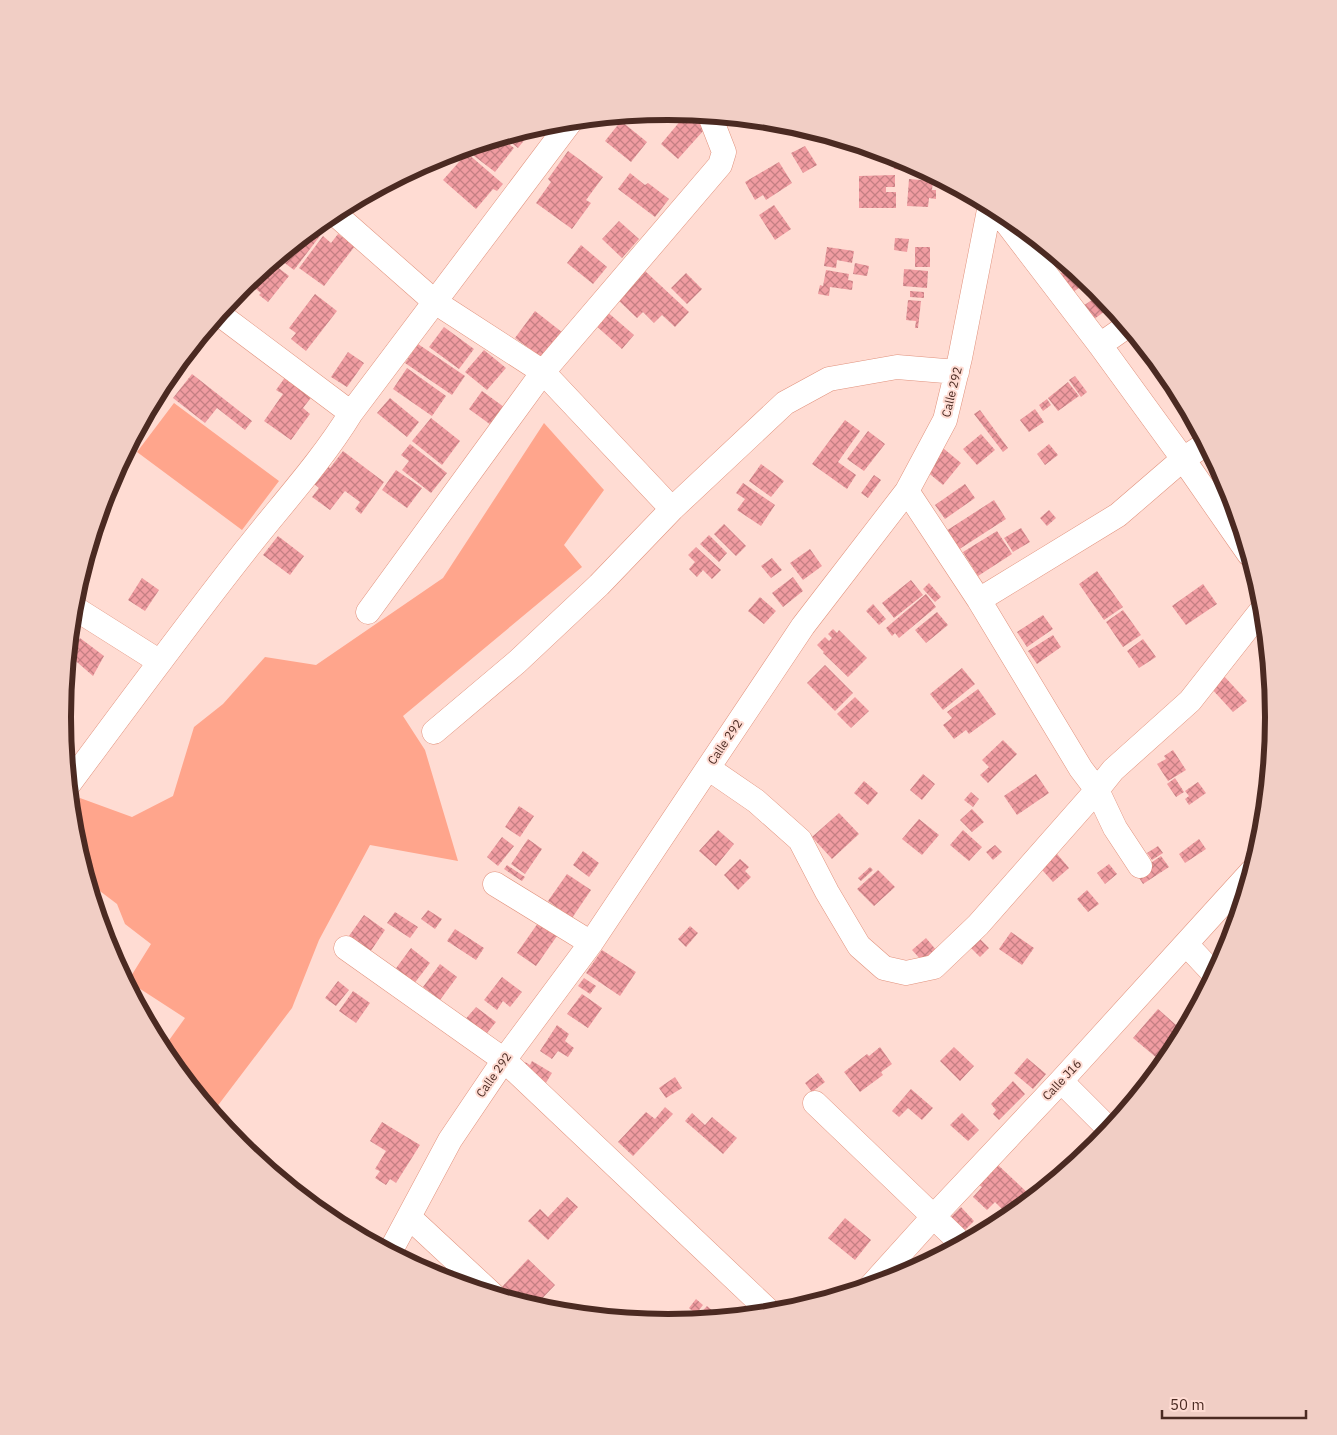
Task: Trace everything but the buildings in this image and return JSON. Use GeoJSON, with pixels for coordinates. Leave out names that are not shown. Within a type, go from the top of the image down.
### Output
{"type":"FeatureCollection","features":[{"type":"Feature","properties":{"kind":"street"},"geometry":{"type":"LineString","coordinates":[[368,612],[543,372],[720,165],[724,152],[712,122]]}},
{"type":"Feature","properties":{"kind":"street"},"geometry":{"type":"LineString","coordinates":[[75,777],[245,551],[334,440],[351,413],[564,130]]}},
{"type":"Feature","properties":{"kind":"street","name":"Calle 292"},"geometry":{"type":"LineString","coordinates":[[393,1247],[450,1140],[504,1060],[591,943],[802,626],[907,491],[945,420],[957,372],[988,214]]}},
{"type":"Feature","properties":{"kind":"street"},"geometry":{"type":"LineString","coordinates":[[341,218],[435,302],[543,372],[672,509]]}},
{"type":"Feature","properties":{"kind":"street"},"geometry":{"type":"LineString","coordinates":[[1022,237],[1237,537]]}},
{"type":"Feature","properties":{"kind":"street"},"geometry":{"type":"LineString","coordinates":[[224,318],[351,413]]}},
{"type":"Feature","properties":{"kind":"street"},"geometry":{"type":"LineString","coordinates":[[1100,345],[1122,329]]}},
{"type":"Feature","properties":{"kind":"street"},"geometry":{"type":"LineString","coordinates":[[434,732],[524,655],[599,585],[672,509],[785,403],[828,379],[897,367],[957,372]]}},
{"type":"Feature","properties":{"kind":"street"},"geometry":{"type":"LineString","coordinates":[[979,600],[1118,515],[1183,459],[1201,447]]}},
{"type":"Feature","properties":{"kind":"street"},"geometry":{"type":"LineString","coordinates":[[907,491],[979,600],[1081,769],[1097,790],[1115,828],[1140,866]]}},
{"type":"Feature","properties":{"kind":"street"},"geometry":{"type":"LineString","coordinates":[[81,612],[160,662]]}},
{"type":"Feature","properties":{"kind":"street"},"geometry":{"type":"LineString","coordinates":[[708,768],[756,801],[800,840],[827,892],[859,946],[884,968],[906,973],[934,967],[978,925],[1113,770],[1190,701],[1257,616]]}},
{"type":"Feature","properties":{"kind":"street","name":"Calle J16"},"geometry":{"type":"LineString","coordinates":[[881,1275],[1061,1082],[1242,882]]}},
{"type":"Feature","properties":{"kind":"street"},"geometry":{"type":"LineString","coordinates":[[495,884],[591,943]]}},
{"type":"Feature","properties":{"kind":"street"},"geometry":{"type":"LineString","coordinates":[[1186,944],[1210,969]]}},
{"type":"Feature","properties":{"kind":"street"},"geometry":{"type":"LineString","coordinates":[[346,948],[504,1060],[764,1307]]}},
{"type":"Feature","properties":{"kind":"street"},"geometry":{"type":"LineString","coordinates":[[1061,1082],[1105,1125]]}},
{"type":"Feature","properties":{"kind":"street"},"geometry":{"type":"LineString","coordinates":[[815,1103],[958,1240]]}},
{"type":"Feature","properties":{"kind":"street"},"geometry":{"type":"LineString","coordinates":[[409,1217],[482,1284]]}},
{"type":"Feature","properties":{"kind":"shaded area"},"geometry":{"type":"Polygon","coordinates":[[[174,403],[279,481],[242,530],[137,452],[174,403]]]}},
{"type":"Feature","properties":{"kind":"shaded area"},"geometry":{"type":"Polygon","coordinates":[[[544,423],[604,490],[564,545],[582,567],[403,716],[425,750],[458,861],[370,845],[319,940],[292,1008],[216,1108],[168,1042],[185,1018],[135,985],[133,982],[131,977],[151,944],[125,924],[117,904],[97,889],[83,834],[77,801],[80,798],[132,817],[173,796],[194,727],[223,704],[265,657],[316,665],[443,578],[544,423]]]}}]}
